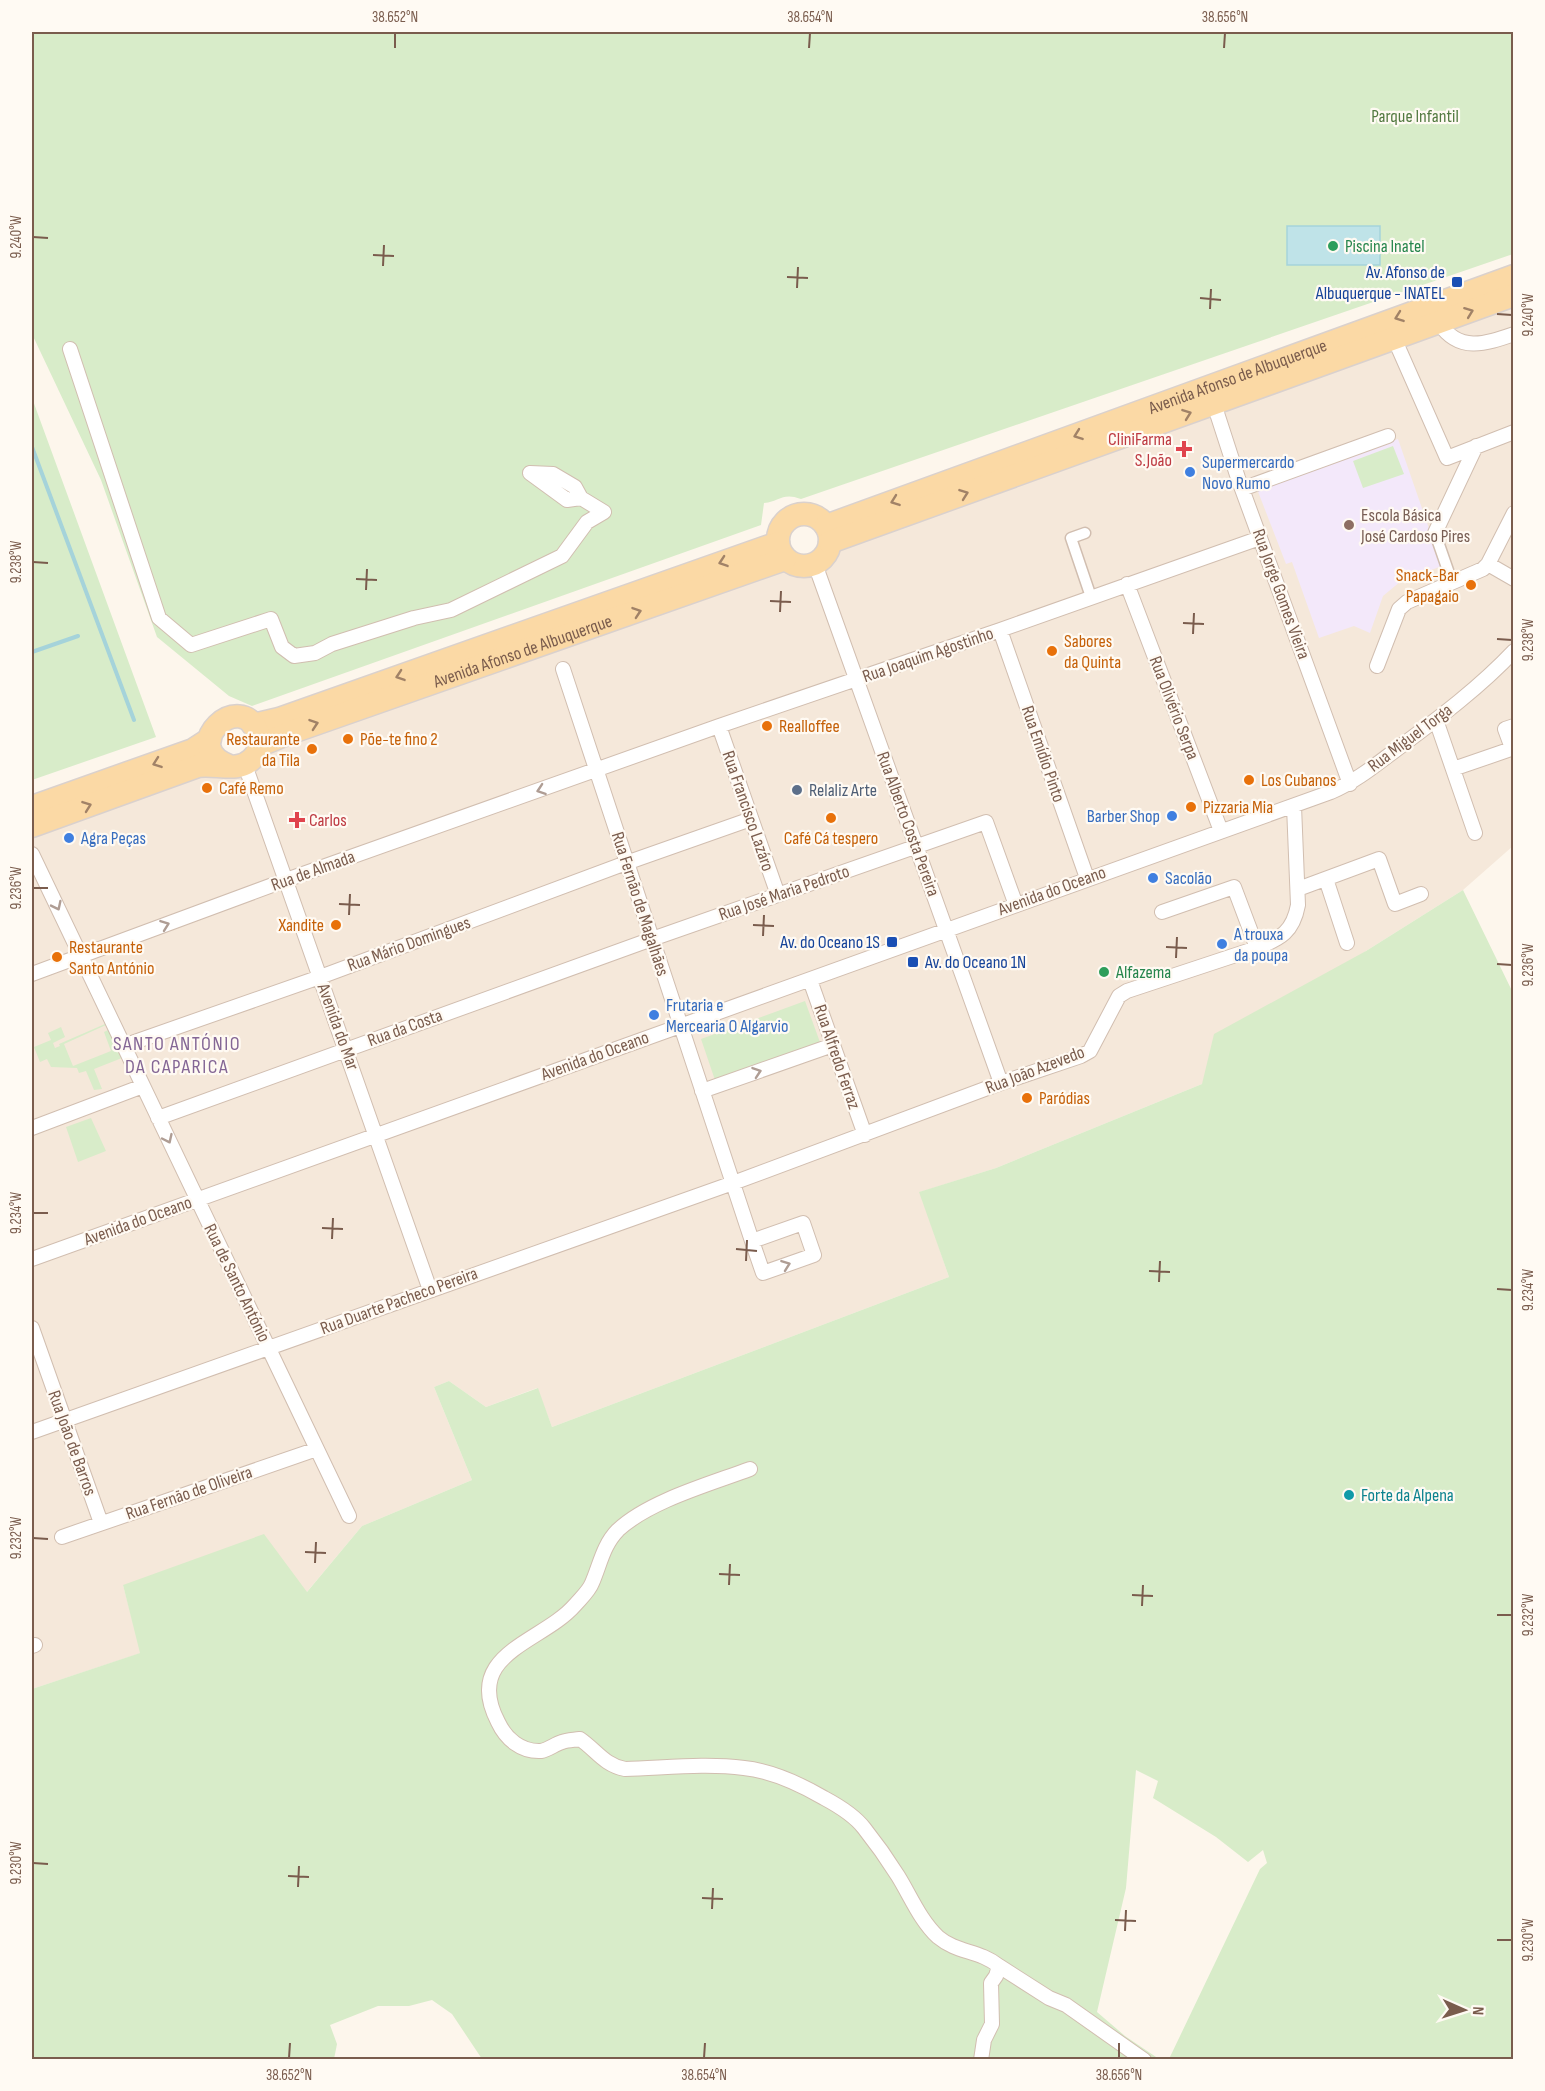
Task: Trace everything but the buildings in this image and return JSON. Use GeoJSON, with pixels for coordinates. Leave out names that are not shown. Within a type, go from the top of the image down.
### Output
{"type":"FeatureCollection","features":[{"type":"Feature","properties":{"kind":"main road","name":"Avenida Afonso de Albuquerque"},"geometry":{"type":"LineString","coordinates":[[828,534],[1514,276]]}},
{"type":"Feature","properties":{"kind":"main road","name":"Avenida Afonso de Albuquerque"},"geometry":{"type":"LineString","coordinates":[[828,534],[1214,404],[1514,295]]}},
{"type":"Feature","properties":{"kind":"main road"},"geometry":{"type":"LineString","coordinates":[[802,514],[812,515],[820,520],[828,534],[827,552],[815,564],[806,566],[794,565],[782,551],[778,534],[782,526],[794,516],[802,514]]}},
{"type":"Feature","properties":{"kind":"main road","name":"Avenida Afonso de Albuquerque"},"geometry":{"type":"LineString","coordinates":[[32,807],[198,748],[210,739],[217,724],[231,717],[239,717],[256,735],[279,719],[782,551]]}},
{"type":"Feature","properties":{"kind":"main road"},"geometry":{"type":"LineString","coordinates":[[32,826],[192,768],[212,764],[237,766],[257,753],[256,735]]}},
{"type":"Feature","properties":{"kind":"main road"},"geometry":{"type":"LineString","coordinates":[[210,739],[210,746],[216,759],[237,766]]}},
{"type":"Feature","properties":{"kind":"street"},"geometry":{"type":"LineString","coordinates":[[1439,323],[1448,336],[1467,344],[1490,342],[1514,334]]}},
{"type":"Feature","properties":{"kind":"street"},"geometry":{"type":"LineString","coordinates":[[1394,338],[1447,458],[1514,432]]}},
{"type":"Feature","properties":{"kind":"street"},"geometry":{"type":"LineString","coordinates":[[70,349],[159,618],[191,645],[271,619],[282,647],[294,656],[315,653],[332,644],[414,618],[451,610],[562,556],[587,522],[604,512],[581,498],[575,487],[553,474],[530,473]]}},
{"type":"Feature","properties":{"kind":"street","name":"Rua Jorge Gomes Vieira"},"geometry":{"type":"LineString","coordinates":[[1214,404],[1242,489],[1350,784]]}},
{"type":"Feature","properties":{"kind":"street"},"geometry":{"type":"LineString","coordinates":[[1242,489],[1388,436]]}},
{"type":"Feature","properties":{"kind":"street"},"geometry":{"type":"LineString","coordinates":[[1452,582],[1435,533],[1476,447]]}},
{"type":"Feature","properties":{"kind":"street"},"geometry":{"type":"LineString","coordinates":[[1377,666],[1399,609],[1407,602],[1483,569],[1488,564],[1514,513]]}},
{"type":"Feature","properties":{"kind":"street"},"geometry":{"type":"LineString","coordinates":[[1086,533],[1071,538],[1091,597]]}},
{"type":"Feature","properties":{"kind":"street","name":"Rua Joaquim Agostinho"},"geometry":{"type":"LineString","coordinates":[[596,771],[718,726],[924,657],[1260,538]]}},
{"type":"Feature","properties":{"kind":"street","name":"Rua Alberto Costa Pereira"},"geometry":{"type":"LineString","coordinates":[[815,564],[1002,1083]]}},
{"type":"Feature","properties":{"kind":"street"},"geometry":{"type":"LineString","coordinates":[[1488,564],[1514,579]]}},
{"type":"Feature","properties":{"kind":"street","name":"Rua Olivério Serpa"},"geometry":{"type":"LineString","coordinates":[[1127,584],[1221,831]]}},
{"type":"Feature","properties":{"kind":"street","name":"Rua Emídio Pinto"},"geometry":{"type":"LineString","coordinates":[[1000,630],[1087,878]]}},
{"type":"Feature","properties":{"kind":"street","name":"Rua Miguel Torga"},"geometry":{"type":"LineString","coordinates":[[1294,806],[1350,784],[1436,720],[1499,667],[1514,651]]}},
{"type":"Feature","properties":{"kind":"street","name":"Rua Fernão de Magalhães"},"geometry":{"type":"LineString","coordinates":[[563,669],[626,863],[652,939],[702,1091],[752,1241],[763,1273],[814,1255],[803,1223],[752,1241]]}},
{"type":"Feature","properties":{"kind":"street"},"geometry":{"type":"LineString","coordinates":[[1436,720],[1475,833]]}},
{"type":"Feature","properties":{"kind":"street","name":"Rua Francisco Lazáro"},"geometry":{"type":"LineString","coordinates":[[718,726],[777,895]]}},
{"type":"Feature","properties":{"kind":"street"},"geometry":{"type":"LineString","coordinates":[[1453,769],[1513,748],[1505,729],[1514,726]]}},
{"type":"Feature","properties":{"kind":"street","name":"Avenida do Mar"},"geometry":{"type":"LineString","coordinates":[[237,766],[286,880],[430,1290]]}},
{"type":"Feature","properties":{"kind":"street","name":"Rua de Almada"},"geometry":{"type":"LineString","coordinates":[[32,974],[286,880],[596,771]]}},
{"type":"Feature","properties":{"kind":"street","name":"Avenida do Oceano"},"geometry":{"type":"LineString","coordinates":[[32,1259],[947,931],[1087,878],[1294,806]]}},
{"type":"Feature","properties":{"kind":"street","name":"Rua João Azevedo"},"geometry":{"type":"LineString","coordinates":[[733,1183],[1081,1056],[1090,1051],[1119,996],[1127,991],[1275,940],[1289,930],[1296,919],[1298,905],[1294,806]]}},
{"type":"Feature","properties":{"kind":"street","name":"Rua Mário Domingues"},"geometry":{"type":"LineString","coordinates":[[123,1046],[320,977],[751,819]]}},
{"type":"Feature","properties":{"kind":"street","name":"Rua José Maria Pedroto"},"geometry":{"type":"LineString","coordinates":[[652,939],[986,822],[1016,904]]}},
{"type":"Feature","properties":{"kind":"street","name":"Rua de Santo António"},"geometry":{"type":"LineString","coordinates":[[32,854],[349,1516]]}},
{"type":"Feature","properties":{"kind":"street"},"geometry":{"type":"LineString","coordinates":[[1298,889],[1378,859],[1395,904],[1421,894]]}},
{"type":"Feature","properties":{"kind":"street"},"geometry":{"type":"LineString","coordinates":[[1326,879],[1347,943]]}},
{"type":"Feature","properties":{"kind":"street"},"geometry":{"type":"LineString","coordinates":[[1162,912],[1234,887],[1257,948]]}},
{"type":"Feature","properties":{"kind":"street","name":"Rua da Costa"},"geometry":{"type":"LineString","coordinates":[[158,1118],[652,939]]}},
{"type":"Feature","properties":{"kind":"street","name":"Rua Alfredo Ferraz"},"geometry":{"type":"LineString","coordinates":[[810,980],[865,1135]]}},
{"type":"Feature","properties":{"kind":"street"},"geometry":{"type":"LineString","coordinates":[[702,1091],[833,1045]]}},
{"type":"Feature","properties":{"kind":"street"},"geometry":{"type":"LineString","coordinates":[[32,1128],[143,1086]]}},
{"type":"Feature","properties":{"kind":"street","name":"Rua Duarte Pacheco Pereira"},"geometry":{"type":"LineString","coordinates":[[32,1432],[733,1183]]}},
{"type":"Feature","properties":{"kind":"street","name":"Rua João de Barros"},"geometry":{"type":"LineString","coordinates":[[32,1328],[101,1523]]}},
{"type":"Feature","properties":{"kind":"street","name":"Rua Fernão de Oliveira"},"geometry":{"type":"LineString","coordinates":[[62,1537],[317,1449]]}},
{"type":"Feature","properties":{"kind":"street"},"geometry":{"type":"LineString","coordinates":[[750,1469],[646,1510],[618,1530],[609,1542],[597,1567],[592,1585],[573,1608],[514,1647],[502,1659],[491,1678],[488,1692],[495,1716],[508,1740],[526,1749],[542,1751],[564,1741],[580,1739],[607,1763],[615,1767],[625,1769],[715,1766],[746,1768],[776,1776],[810,1790],[838,1806],[864,1828],[900,1879],[912,1904],[936,1934],[951,1947],[992,1960],[1049,1998],[1066,2005],[1144,2060]]}},
{"type":"Feature","properties":{"kind":"street"},"geometry":{"type":"LineString","coordinates":[[981,2060],[984,2040],[992,2024],[992,1983],[999,1966]]}},
{"type":"Feature","properties":{"kind":"shaded area"},"geometry":{"type":"Polygon","coordinates":[[[1513,296],[1513,846],[1463,890],[1366,951],[1202,1084],[996,1168],[920,1192],[949,1277],[552,1427],[537,1388],[486,1407],[449,1381],[434,1387],[472,1480],[362,1526],[306,1593],[123,1585],[141,1653],[32,1689],[32,826],[258,754],[794,565],[815,564],[827,552],[1513,296]]]}},
{"type":"Feature","properties":{"kind":"shaded area","name":"Escola Básica José Cardoso Pires"},"geometry":{"type":"Polygon","coordinates":[[[1398,439],[1442,566],[1401,581],[1383,596],[1370,633],[1354,626],[1319,638],[1292,562],[1286,564],[1257,489],[1398,439]]]}},
{"type":"Feature","properties":{"kind":"green space","name":"Parque Infantil"},"geometry":{"type":"Polygon","coordinates":[[[32,32],[1513,32],[1513,254],[801,499],[790,496],[764,503],[761,525],[252,706],[229,696],[157,637],[101,480],[32,334],[32,32]]]}},
{"type":"Feature","properties":{"kind":"green space"},"geometry":{"type":"Polygon","coordinates":[[[32,398],[156,737],[32,780],[32,398]]]}},
{"type":"Feature","properties":{"kind":"green space"},"geometry":{"type":"Polygon","coordinates":[[[1393,446],[1404,474],[1363,488],[1353,461],[1393,446]]]}},
{"type":"Feature","properties":{"kind":"green space"},"geometry":{"type":"Polygon","coordinates":[[[1463,890],[1514,995],[1513,2059],[1169,2059],[1260,1869],[1267,1863],[1263,1850],[1248,1862],[1216,1837],[1153,1798],[1158,1781],[1136,1770],[1126,1888],[1097,2012],[1125,2036],[1159,2059],[482,2059],[452,2014],[432,2000],[409,2006],[378,2006],[330,2025],[337,2044],[334,2059],[32,2059],[32,1689],[140,1653],[123,1585],[264,1534],[307,1592],[362,1526],[472,1480],[434,1387],[449,1381],[486,1407],[538,1388],[552,1427],[949,1277],[919,1192],[996,1168],[1202,1084],[1214,1034],[1366,951],[1463,890]]]}},
{"type":"Feature","properties":{"kind":"green space"},"geometry":{"type":"Polygon","coordinates":[[[805,1001],[821,1045],[716,1083],[701,1039],[805,1001]]]}},
{"type":"Feature","properties":{"kind":"green space"},"geometry":{"type":"Polygon","coordinates":[[[105,1024],[64,1044],[73,1066],[111,1051],[104,1032],[108,1030],[122,1058],[94,1069],[102,1089],[94,1090],[86,1071],[79,1073],[77,1068],[51,1067],[47,1059],[40,1062],[34,1047],[51,1040],[48,1033],[61,1027],[65,1037],[53,1043],[55,1048],[60,1046],[59,1044],[105,1024]]]}},
{"type":"Feature","properties":{"kind":"green space"},"geometry":{"type":"Polygon","coordinates":[[[91,1118],[106,1151],[78,1162],[66,1127],[91,1118]]]}},
{"type":"Feature","properties":{"kind":"water","name":"Piscina Inatel"},"geometry":{"type":"Polygon","coordinates":[[[1287,226],[1380,226],[1380,265],[1287,265],[1287,226]]]}},
{"type":"Feature","properties":{"kind":"waterway"},"geometry":{"type":"LineString","coordinates":[[32,447],[134,720]]}},
{"type":"Feature","properties":{"kind":"waterway"},"geometry":{"type":"LineString","coordinates":[[32,652],[78,636]]}},
{"type":"Feature","properties":{"kind":"place","name":"Piscina Inatel"},"geometry":{"type":"Point","coordinates":[1333,246]}},
{"type":"Feature","properties":{"kind":"place","name":"Av. Afonso de Albuquerque - INATEL"},"geometry":{"type":"Point","coordinates":[1457,282]}},
{"type":"Feature","properties":{"kind":"place","name":"CliniFarma S.João"},"geometry":{"type":"Point","coordinates":[1184,449]}},
{"type":"Feature","properties":{"kind":"place","name":"Supermercardo Novo Rumo"},"geometry":{"type":"Point","coordinates":[1190,472]}},
{"type":"Feature","properties":{"kind":"place","name":"Escola Básica José Cardoso Pires"},"geometry":{"type":"Point","coordinates":[1349,525]}},
{"type":"Feature","properties":{"kind":"place","name":"Snack-Bar Papagaio"},"geometry":{"type":"Point","coordinates":[1471,585]}},
{"type":"Feature","properties":{"kind":"place","name":"Sabores da Quinta"},"geometry":{"type":"Point","coordinates":[1052,651]}},
{"type":"Feature","properties":{"kind":"place","name":"Realloffee"},"geometry":{"type":"Point","coordinates":[767,726]}},
{"type":"Feature","properties":{"kind":"place","name":"Põe-te fino 2"},"geometry":{"type":"Point","coordinates":[348,739]}},
{"type":"Feature","properties":{"kind":"place","name":"Restaurante da Tila"},"geometry":{"type":"Point","coordinates":[312,749]}},
{"type":"Feature","properties":{"kind":"place","name":"Los Cubanos"},"geometry":{"type":"Point","coordinates":[1249,780]}},
{"type":"Feature","properties":{"kind":"place","name":"Café Remo"},"geometry":{"type":"Point","coordinates":[207,788]}},
{"type":"Feature","properties":{"kind":"place","name":"Relaliz Arte"},"geometry":{"type":"Point","coordinates":[797,790]}},
{"type":"Feature","properties":{"kind":"place","name":"Pizzaria Mia"},"geometry":{"type":"Point","coordinates":[1191,807]}},
{"type":"Feature","properties":{"kind":"place","name":"Barber Shop"},"geometry":{"type":"Point","coordinates":[1172,816]}},
{"type":"Feature","properties":{"kind":"place","name":"Café Cá tespero"},"geometry":{"type":"Point","coordinates":[831,818]}},
{"type":"Feature","properties":{"kind":"place","name":"Carlos"},"geometry":{"type":"Point","coordinates":[297,820]}},
{"type":"Feature","properties":{"kind":"place","name":"Agra Peças"},"geometry":{"type":"Point","coordinates":[69,838]}},
{"type":"Feature","properties":{"kind":"place","name":"Sacolão"},"geometry":{"type":"Point","coordinates":[1153,878]}},
{"type":"Feature","properties":{"kind":"place","name":"Xandite"},"geometry":{"type":"Point","coordinates":[336,925]}},
{"type":"Feature","properties":{"kind":"place","name":"Av. do Oceano 1S"},"geometry":{"type":"Point","coordinates":[892,942]}},
{"type":"Feature","properties":{"kind":"place","name":"A trouxa da poupa"},"geometry":{"type":"Point","coordinates":[1222,944]}},
{"type":"Feature","properties":{"kind":"place","name":"Restaurante Santo António"},"geometry":{"type":"Point","coordinates":[57,957]}},
{"type":"Feature","properties":{"kind":"place","name":"Av. do Oceano 1N"},"geometry":{"type":"Point","coordinates":[913,962]}},
{"type":"Feature","properties":{"kind":"place","name":"Alfazema"},"geometry":{"type":"Point","coordinates":[1104,972]}},
{"type":"Feature","properties":{"kind":"place","name":"Frutaria e Mercearia O Algarvio"},"geometry":{"type":"Point","coordinates":[654,1015]}},
{"type":"Feature","properties":{"kind":"place","name":"Paródias"},"geometry":{"type":"Point","coordinates":[1027,1098]}},
{"type":"Feature","properties":{"kind":"place","name":"Forte da Alpena"},"geometry":{"type":"Point","coordinates":[1349,1495]}},
{"type":"Feature","properties":{"kind":"district","name":"SANTO ANTÓNIO DA CAPARICA"},"geometry":{"type":"Point","coordinates":[177,1056]}}]}
